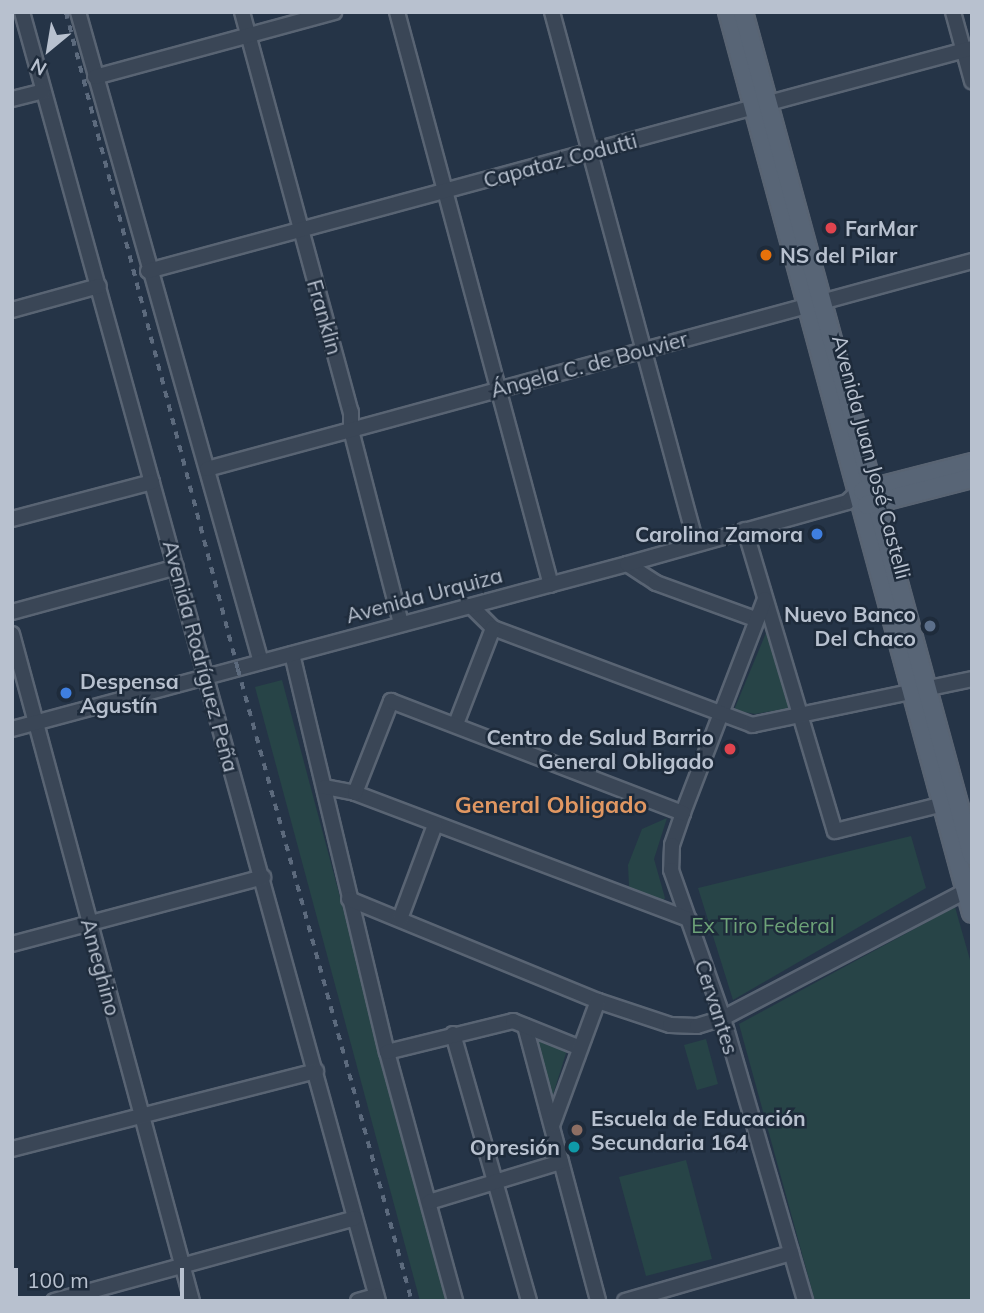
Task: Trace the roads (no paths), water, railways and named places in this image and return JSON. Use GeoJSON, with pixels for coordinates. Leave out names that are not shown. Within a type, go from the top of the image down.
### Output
{"type":"FeatureCollection","features":[{"type":"Feature","properties":{"kind":"main road","name":"Avenida Juan José Castelli"},"geometry":{"type":"LineString","coordinates":[[728,12],[762,106]]}},
{"type":"Feature","properties":{"kind":"main road","name":"Avenida Juan José Castelli"},"geometry":{"type":"LineString","coordinates":[[743,12],[762,106],[864,498],[972,855]]}},
{"type":"Feature","properties":{"kind":"main road","name":"Avenida Urquiza"},"geometry":{"type":"LineString","coordinates":[[864,498],[972,463]]}},
{"type":"Feature","properties":{"kind":"main road","name":"Avenida Urquiza"},"geometry":{"type":"LineString","coordinates":[[864,498],[972,478]]}},
{"type":"Feature","properties":{"kind":"main road","name":"Avenida Juan José Castelli"},"geometry":{"type":"LineString","coordinates":[[921,690],[943,804],[968,889],[972,914]]}},
{"type":"Feature","properties":{"kind":"street","name":"Avenida Rodríguez Peña"},"geometry":{"type":"LineString","coordinates":[[22,12],[211,700],[263,877],[377,1298]]}},
{"type":"Feature","properties":{"kind":"street"},"geometry":{"type":"LineString","coordinates":[[78,12],[148,271],[261,662]]}},
{"type":"Feature","properties":{"kind":"street","name":"Franklin"},"geometry":{"type":"LineString","coordinates":[[242,12],[351,412],[351,430],[401,623]]}},
{"type":"Feature","properties":{"kind":"street"},"geometry":{"type":"LineString","coordinates":[[95,77],[334,12]]}},
{"type":"Feature","properties":{"kind":"street"},"geometry":{"type":"LineString","coordinates":[[397,12],[442,192],[551,585]]}},
{"type":"Feature","properties":{"kind":"street"},"geometry":{"type":"LineString","coordinates":[[552,12],[696,543]]}},
{"type":"Feature","properties":{"kind":"street"},"geometry":{"type":"LineString","coordinates":[[953,12],[968,50],[972,81]]}},
{"type":"Feature","properties":{"kind":"street","name":"Capataz Codutti"},"geometry":{"type":"LineString","coordinates":[[148,271],[968,50]]}},
{"type":"Feature","properties":{"kind":"street"},"geometry":{"type":"LineString","coordinates":[[12,99],[43,91]]}},
{"type":"Feature","properties":{"kind":"street","name":"Ángela C. de Bouvier"},"geometry":{"type":"LineString","coordinates":[[207,469],[972,261]]}},
{"type":"Feature","properties":{"kind":"street"},"geometry":{"type":"LineString","coordinates":[[12,310],[99,286]]}},
{"type":"Feature","properties":{"kind":"street"},"geometry":{"type":"LineString","coordinates":[[12,519],[152,482]]}},
{"type":"Feature","properties":{"kind":"street","name":"Avenida Urquiza"},"geometry":{"type":"LineString","coordinates":[[12,729],[864,498]]}},
{"type":"Feature","properties":{"kind":"street"},"geometry":{"type":"LineString","coordinates":[[745,530],[835,831],[943,804]]}},
{"type":"Feature","properties":{"kind":"street"},"geometry":{"type":"LineString","coordinates":[[627,564],[656,583],[755,619]]}},
{"type":"Feature","properties":{"kind":"street"},"geometry":{"type":"LineString","coordinates":[[12,612],[176,567]]}},
{"type":"Feature","properties":{"kind":"street","name":"Cervantes"},"geometry":{"type":"LineString","coordinates":[[765,599],[755,619],[683,813],[672,845],[671,870],[723,1018],[804,1301]]}},
{"type":"Feature","properties":{"kind":"street"},"geometry":{"type":"LineString","coordinates":[[471,606],[493,628],[720,717],[752,725],[972,679]]}},
{"type":"Feature","properties":{"kind":"street"},"geometry":{"type":"LineString","coordinates":[[456,724],[493,628]]}},
{"type":"Feature","properties":{"kind":"street","name":"Ameghino"},"geometry":{"type":"LineString","coordinates":[[12,634],[192,1301]]}},
{"type":"Feature","properties":{"kind":"street"},"geometry":{"type":"LineString","coordinates":[[292,654],[387,1052],[455,1301]]}},
{"type":"Feature","properties":{"kind":"street"},"geometry":{"type":"LineString","coordinates":[[355,793],[391,701],[683,813]]}},
{"type":"Feature","properties":{"kind":"street"},"geometry":{"type":"LineString","coordinates":[[325,787],[355,793],[689,919]]}},
{"type":"Feature","properties":{"kind":"street"},"geometry":{"type":"LineString","coordinates":[[400,919],[435,825]]}},
{"type":"Feature","properties":{"kind":"street"},"geometry":{"type":"LineString","coordinates":[[12,944],[263,877]]}},
{"type":"Feature","properties":{"kind":"street"},"geometry":{"type":"LineString","coordinates":[[349,899],[598,1001],[670,1025],[697,1026],[723,1018],[968,889]]}},
{"type":"Feature","properties":{"kind":"street"},"geometry":{"type":"LineString","coordinates":[[552,1123],[598,1001]]}},
{"type":"Feature","properties":{"kind":"street"},"geometry":{"type":"LineString","coordinates":[[387,1052],[513,1021],[580,1048]]}},
{"type":"Feature","properties":{"kind":"street"},"geometry":{"type":"LineString","coordinates":[[525,1026],[598,1301]]}},
{"type":"Feature","properties":{"kind":"street"},"geometry":{"type":"LineString","coordinates":[[453,1034],[529,1301]]}},
{"type":"Feature","properties":{"kind":"street"},"geometry":{"type":"LineString","coordinates":[[12,1149],[143,1118],[316,1071]]}},
{"type":"Feature","properties":{"kind":"street"},"geometry":{"type":"LineString","coordinates":[[429,1202],[561,1162]]}},
{"type":"Feature","properties":{"kind":"street"},"geometry":{"type":"LineString","coordinates":[[54,1301],[355,1218]]}},
{"type":"Feature","properties":{"kind":"street"},"geometry":{"type":"LineString","coordinates":[[625,1301],[791,1253]]}},
{"type":"Feature","properties":{"kind":"street"},"geometry":{"type":"LineString","coordinates":[[358,1301],[377,1298]]}},
{"type":"Feature","properties":{"kind":"railway"},"geometry":{"type":"LineString","coordinates":[[66,12],[238,669],[412,1301]]}},
{"type":"Feature","properties":{"kind":"place","name":"FarMar"},"geometry":{"type":"Point","coordinates":[831,228]}},
{"type":"Feature","properties":{"kind":"place","name":"NS del Pilar"},"geometry":{"type":"Point","coordinates":[766,255]}},
{"type":"Feature","properties":{"kind":"place","name":"Carolina Zamora"},"geometry":{"type":"Point","coordinates":[817,534]}},
{"type":"Feature","properties":{"kind":"place","name":"Nuevo Banco Del Chaco"},"geometry":{"type":"Point","coordinates":[930,626]}},
{"type":"Feature","properties":{"kind":"place","name":"Despensa Agustín"},"geometry":{"type":"Point","coordinates":[66,693]}},
{"type":"Feature","properties":{"kind":"place","name":"Centro de Salud Barrio General Obligado"},"geometry":{"type":"Point","coordinates":[730,749]}},
{"type":"Feature","properties":{"kind":"place","name":"Escuela de Educación Secundaria 164"},"geometry":{"type":"Point","coordinates":[577,1130]}},
{"type":"Feature","properties":{"kind":"place","name":"Opresión"},"geometry":{"type":"Point","coordinates":[574,1147]}},
{"type":"Feature","properties":{"kind":"district","name":"General Obligado"},"geometry":{"type":"Point","coordinates":[551,805]}},
{"type":"Feature","properties":{"kind":"park label","name":"Ex Tiro Federal"},"geometry":{"type":"Point","coordinates":[763,925]}}]}
